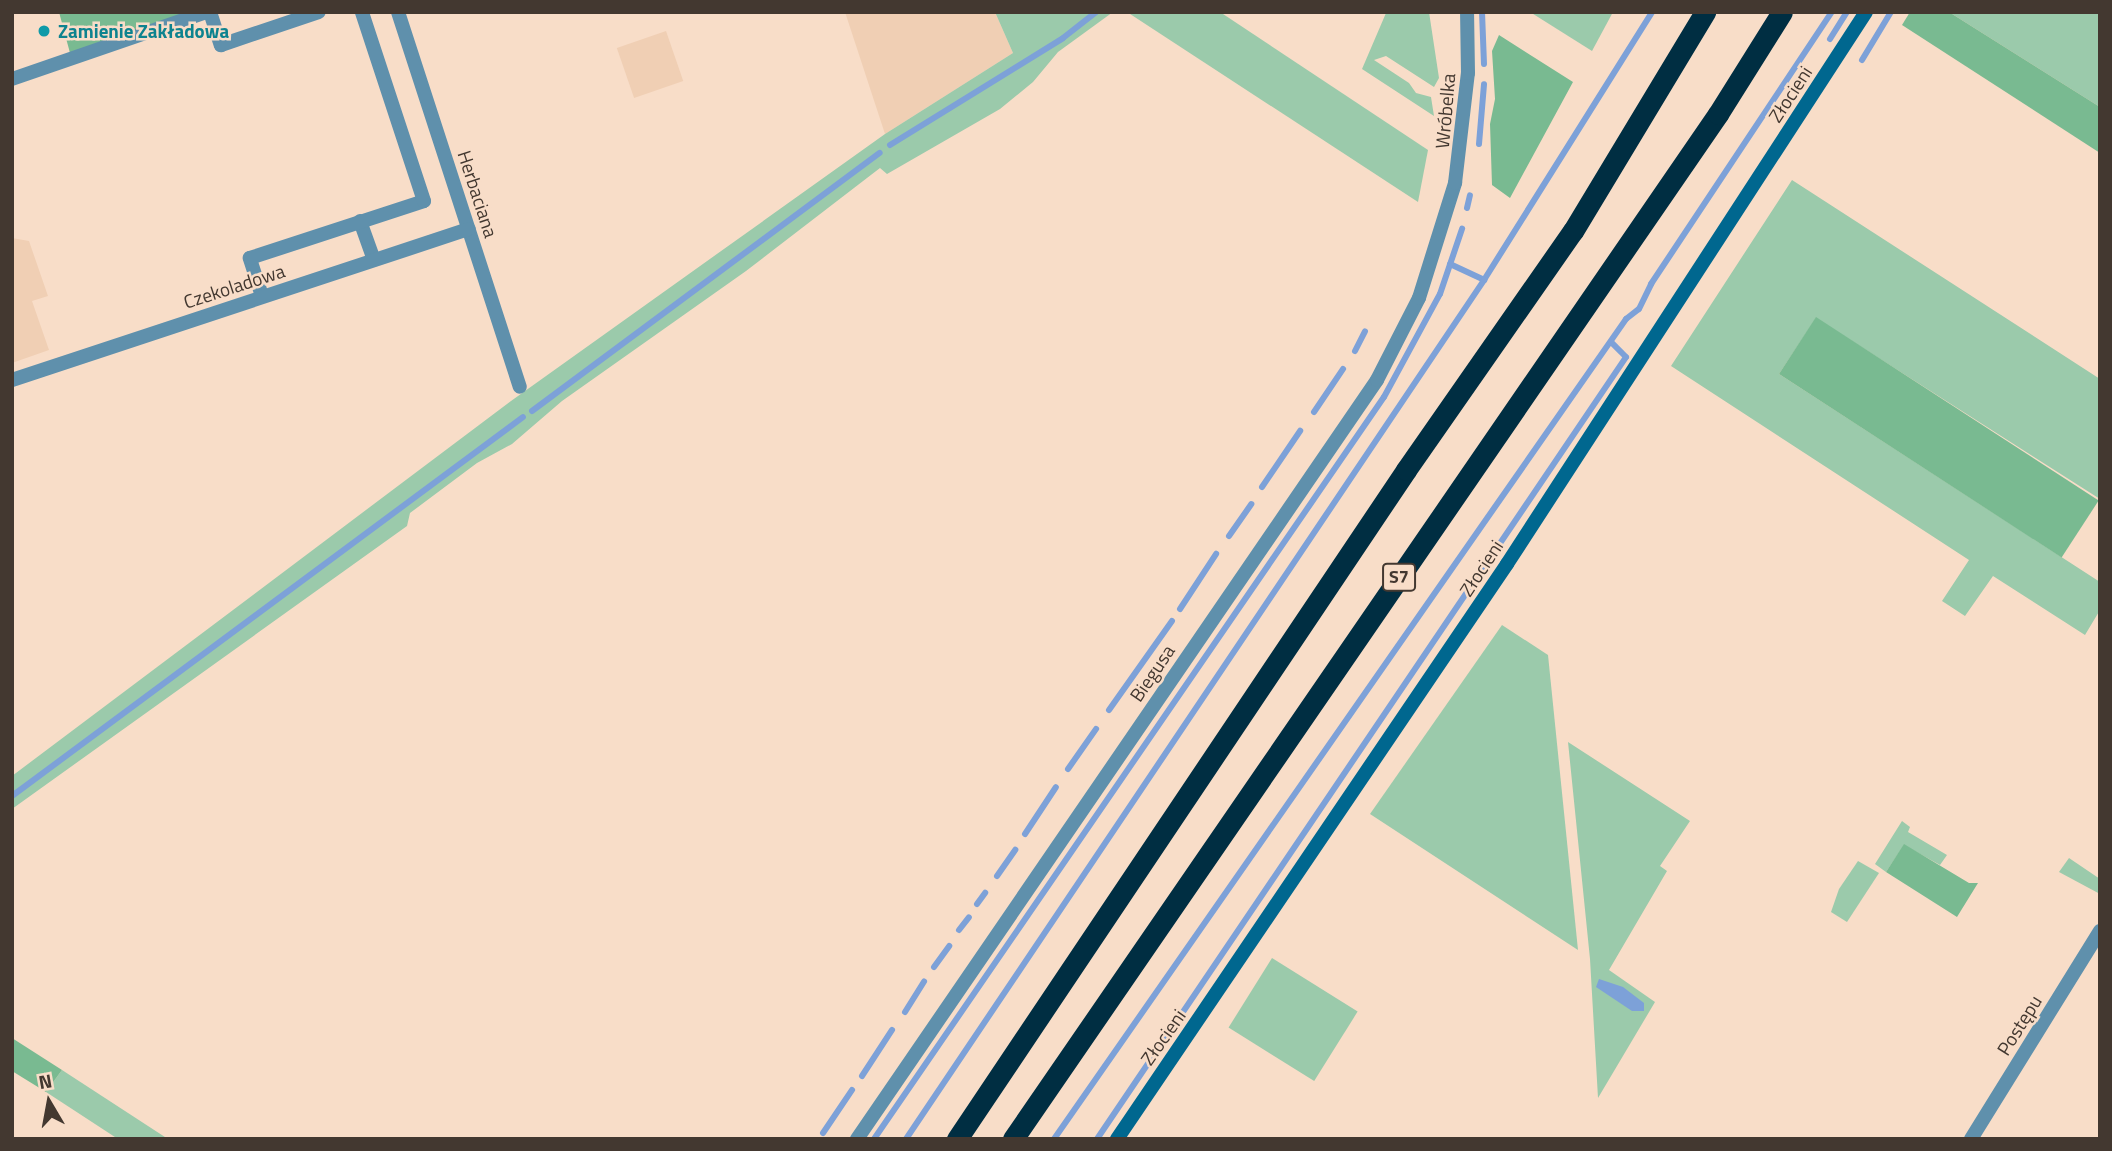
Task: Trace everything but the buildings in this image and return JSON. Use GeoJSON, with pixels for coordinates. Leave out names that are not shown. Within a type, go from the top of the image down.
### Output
{"type":"FeatureCollection","features":[{"type":"Feature","properties":{"kind":"highway"},"geometry":{"type":"LineString","coordinates":[[957,1139],[1406,470],[1573,231],[1705,12]]}},
{"type":"Feature","properties":{"kind":"highway","name":"S7"},"geometry":{"type":"LineString","coordinates":[[1013,1139],[1702,137],[1782,12]]}},
{"type":"Feature","properties":{"kind":"street"},"geometry":{"type":"LineString","coordinates":[[12,79],[209,12],[221,45],[319,12]]}},
{"type":"Feature","properties":{"kind":"street"},"geometry":{"type":"LineString","coordinates":[[262,296],[250,258],[424,201],[362,12]]}},
{"type":"Feature","properties":{"kind":"street","name":"Herbaciana"},"geometry":{"type":"LineString","coordinates":[[398,12],[520,387]]}},
{"type":"Feature","properties":{"kind":"street","name":"Wróbelka"},"geometry":{"type":"LineString","coordinates":[[1448,212],[1463,137],[1469,64],[1467,12]]}},
{"type":"Feature","properties":{"kind":"street","name":"Złocieni"},"geometry":{"type":"LineString","coordinates":[[1117,1139],[1507,564],[1866,12]]}},
{"type":"Feature","properties":{"kind":"street","name":"Biegusa"},"geometry":{"type":"LineString","coordinates":[[857,1139],[1377,380],[1419,298],[1448,212]]}},
{"type":"Feature","properties":{"kind":"street"},"geometry":{"type":"LineString","coordinates":[[360,221],[374,260]]}},
{"type":"Feature","properties":{"kind":"street","name":"Czekoladowa"},"geometry":{"type":"LineString","coordinates":[[12,380],[469,229]]}},
{"type":"Feature","properties":{"kind":"street","name":"Postępu"},"geometry":{"type":"LineString","coordinates":[[1971,1139],[2100,931]]}},
{"type":"Feature","properties":{"kind":"shaded area"},"geometry":{"type":"Polygon","coordinates":[[[845,12],[995,12],[1013,53],[885,134],[845,12]]]}},
{"type":"Feature","properties":{"kind":"shaded area"},"geometry":{"type":"Polygon","coordinates":[[[666,31],[683,81],[634,98],[617,48],[666,31]]]}},
{"type":"Feature","properties":{"kind":"shaded area"},"geometry":{"type":"Polygon","coordinates":[[[12,238],[29,241],[48,296],[32,301],[49,350],[12,363],[12,238]]]}},
{"type":"Feature","properties":{"kind":"green space"},"geometry":{"type":"Polygon","coordinates":[[[59,12],[191,12],[70,53],[59,12]]]}},
{"type":"Feature","properties":{"kind":"green space"},"geometry":{"type":"Polygon","coordinates":[[[995,12],[1113,12],[1058,52],[1033,82],[1000,109],[887,174],[880,168],[746,271],[562,401],[512,444],[477,463],[410,513],[407,526],[12,809],[12,776],[511,401],[885,134],[1013,53],[995,12]]]}},
{"type":"Feature","properties":{"kind":"green space"},"geometry":{"type":"Polygon","coordinates":[[[1127,12],[1220,12],[1428,150],[1418,202],[1127,12]]]}},
{"type":"Feature","properties":{"kind":"green space"},"geometry":{"type":"Polygon","coordinates":[[[1429,12],[1439,78],[1434,87],[1386,56],[1374,60],[1409,83],[1416,93],[1431,97],[1434,116],[1362,69],[1386,13],[1429,12]]]}},
{"type":"Feature","properties":{"kind":"green space"},"geometry":{"type":"Polygon","coordinates":[[[1530,12],[1613,12],[1592,51],[1530,12]]]}},
{"type":"Feature","properties":{"kind":"green space"},"geometry":{"type":"Polygon","coordinates":[[[1910,12],[1949,12],[2100,107],[2100,153],[1902,25],[1910,12]]]}},
{"type":"Feature","properties":{"kind":"green space"},"geometry":{"type":"Polygon","coordinates":[[[1949,12],[2100,12],[2100,107],[1949,12]]]}},
{"type":"Feature","properties":{"kind":"green space"},"geometry":{"type":"Polygon","coordinates":[[[1499,35],[1573,82],[1510,198],[1492,185],[1490,124],[1495,99],[1492,51],[1499,35]]]}},
{"type":"Feature","properties":{"kind":"green space"},"geometry":{"type":"Polygon","coordinates":[[[1792,180],[2100,379],[2100,499],[1816,318],[1779,374],[2100,582],[2100,610],[2085,635],[1993,576],[1965,616],[1942,601],[1969,560],[1671,366],[1792,180]]]}},
{"type":"Feature","properties":{"kind":"green space"},"geometry":{"type":"Polygon","coordinates":[[[1816,317],[2099,501],[2062,558],[1779,374],[1816,317]]]}},
{"type":"Feature","properties":{"kind":"green space"},"geometry":{"type":"Polygon","coordinates":[[[1502,625],[1548,655],[1578,950],[1370,814],[1502,625]]]}},
{"type":"Feature","properties":{"kind":"green space"},"geometry":{"type":"Polygon","coordinates":[[[1568,742],[1690,821],[1660,866],[1667,871],[1609,970],[1655,1002],[1598,1098],[1590,959],[1568,742]]]}},
{"type":"Feature","properties":{"kind":"green space"},"geometry":{"type":"Polygon","coordinates":[[[1902,821],[1910,827],[1908,832],[1947,855],[1940,865],[1904,845],[1886,872],[1875,864],[1902,821]]]}},
{"type":"Feature","properties":{"kind":"green space"},"geometry":{"type":"Polygon","coordinates":[[[1904,844],[1969,883],[1978,883],[1957,917],[1886,872],[1904,844]]]}},
{"type":"Feature","properties":{"kind":"green space"},"geometry":{"type":"Polygon","coordinates":[[[2069,858],[2100,879],[2100,894],[2059,872],[2069,858]]]}},
{"type":"Feature","properties":{"kind":"green space"},"geometry":{"type":"Polygon","coordinates":[[[1858,861],[1879,873],[1847,922],[1831,912],[1839,889],[1858,861]]]}},
{"type":"Feature","properties":{"kind":"green space"},"geometry":{"type":"Polygon","coordinates":[[[1272,958],[1358,1012],[1314,1081],[1229,1028],[1272,958]]]}},
{"type":"Feature","properties":{"kind":"green space"},"geometry":{"type":"Polygon","coordinates":[[[12,1038],[62,1070],[46,1092],[12,1071],[12,1038]]]}},
{"type":"Feature","properties":{"kind":"green space"},"geometry":{"type":"Polygon","coordinates":[[[62,1070],[168,1139],[118,1139],[46,1092],[62,1070]]]}},
{"type":"Feature","properties":{"kind":"water"},"geometry":{"type":"Polygon","coordinates":[[[1599,979],[1623,987],[1644,1003],[1644,1011],[1632,1011],[1596,987],[1599,979]]]}},
{"type":"Feature","properties":{"kind":"waterway"},"geometry":{"type":"LineString","coordinates":[[890,145],[1063,38],[1096,12]]}},
{"type":"Feature","properties":{"kind":"waterway"},"geometry":{"type":"LineString","coordinates":[[1482,12],[1484,64]]}},
{"type":"Feature","properties":{"kind":"waterway"},"geometry":{"type":"LineString","coordinates":[[1450,264],[1484,280],[1652,12]]}},
{"type":"Feature","properties":{"kind":"waterway"},"geometry":{"type":"LineString","coordinates":[[1054,1139],[1626,319],[1639,309],[1651,284],[1832,12]]}},
{"type":"Feature","properties":{"kind":"waterway"},"geometry":{"type":"LineString","coordinates":[[1830,39],[1847,12]]}},
{"type":"Feature","properties":{"kind":"waterway"},"geometry":{"type":"LineString","coordinates":[[1862,60],[1891,12]]}},
{"type":"Feature","properties":{"kind":"waterway"},"geometry":{"type":"LineString","coordinates":[[1479,144],[1484,84]]}},
{"type":"Feature","properties":{"kind":"waterway"},"geometry":{"type":"LineString","coordinates":[[532,411],[880,153]]}},
{"type":"Feature","properties":{"kind":"waterway"},"geometry":{"type":"LineString","coordinates":[[1467,208],[1470,195]]}},
{"type":"Feature","properties":{"kind":"waterway"},"geometry":{"type":"LineString","coordinates":[[874,1139],[1384,397],[1440,294],[1462,229]]}},
{"type":"Feature","properties":{"kind":"waterway"},"geometry":{"type":"LineString","coordinates":[[906,1139],[1484,280]]}},
{"type":"Feature","properties":{"kind":"waterway"},"geometry":{"type":"LineString","coordinates":[[1355,351],[1365,331]]}},
{"type":"Feature","properties":{"kind":"waterway"},"geometry":{"type":"LineString","coordinates":[[1097,1139],[1626,357],[1611,342]]}},
{"type":"Feature","properties":{"kind":"waterway"},"geometry":{"type":"LineString","coordinates":[[1314,412],[1343,369]]}},
{"type":"Feature","properties":{"kind":"waterway"},"geometry":{"type":"LineString","coordinates":[[12,796],[523,417]]}},
{"type":"Feature","properties":{"kind":"waterway"},"geometry":{"type":"LineString","coordinates":[[1262,487],[1300,431]]}},
{"type":"Feature","properties":{"kind":"waterway"},"geometry":{"type":"LineString","coordinates":[[1229,536],[1251,504]]}},
{"type":"Feature","properties":{"kind":"waterway"},"geometry":{"type":"LineString","coordinates":[[1180,609],[1216,554]]}},
{"type":"Feature","properties":{"kind":"waterway"},"geometry":{"type":"LineString","coordinates":[[1109,710],[1172,621]]}},
{"type":"Feature","properties":{"kind":"waterway"},"geometry":{"type":"LineString","coordinates":[[1068,769],[1096,729]]}},
{"type":"Feature","properties":{"kind":"waterway"},"geometry":{"type":"LineString","coordinates":[[1025,834],[1056,787]]}},
{"type":"Feature","properties":{"kind":"waterway"},"geometry":{"type":"LineString","coordinates":[[997,876],[1015,850]]}},
{"type":"Feature","properties":{"kind":"waterway"},"geometry":{"type":"LineString","coordinates":[[977,904],[985,893]]}},
{"type":"Feature","properties":{"kind":"waterway"},"geometry":{"type":"LineString","coordinates":[[959,930],[969,917]]}},
{"type":"Feature","properties":{"kind":"waterway"},"geometry":{"type":"LineString","coordinates":[[934,967],[949,946]]}},
{"type":"Feature","properties":{"kind":"waterway"},"geometry":{"type":"LineString","coordinates":[[905,1012],[924,982]]}},
{"type":"Feature","properties":{"kind":"waterway"},"geometry":{"type":"LineString","coordinates":[[862,1076],[892,1030]]}},
{"type":"Feature","properties":{"kind":"waterway"},"geometry":{"type":"LineString","coordinates":[[823,1133],[852,1090]]}},
{"type":"Feature","properties":{"kind":"place","name":"Zamienie Zakładowa"},"geometry":{"type":"Point","coordinates":[44,31]}}]}
